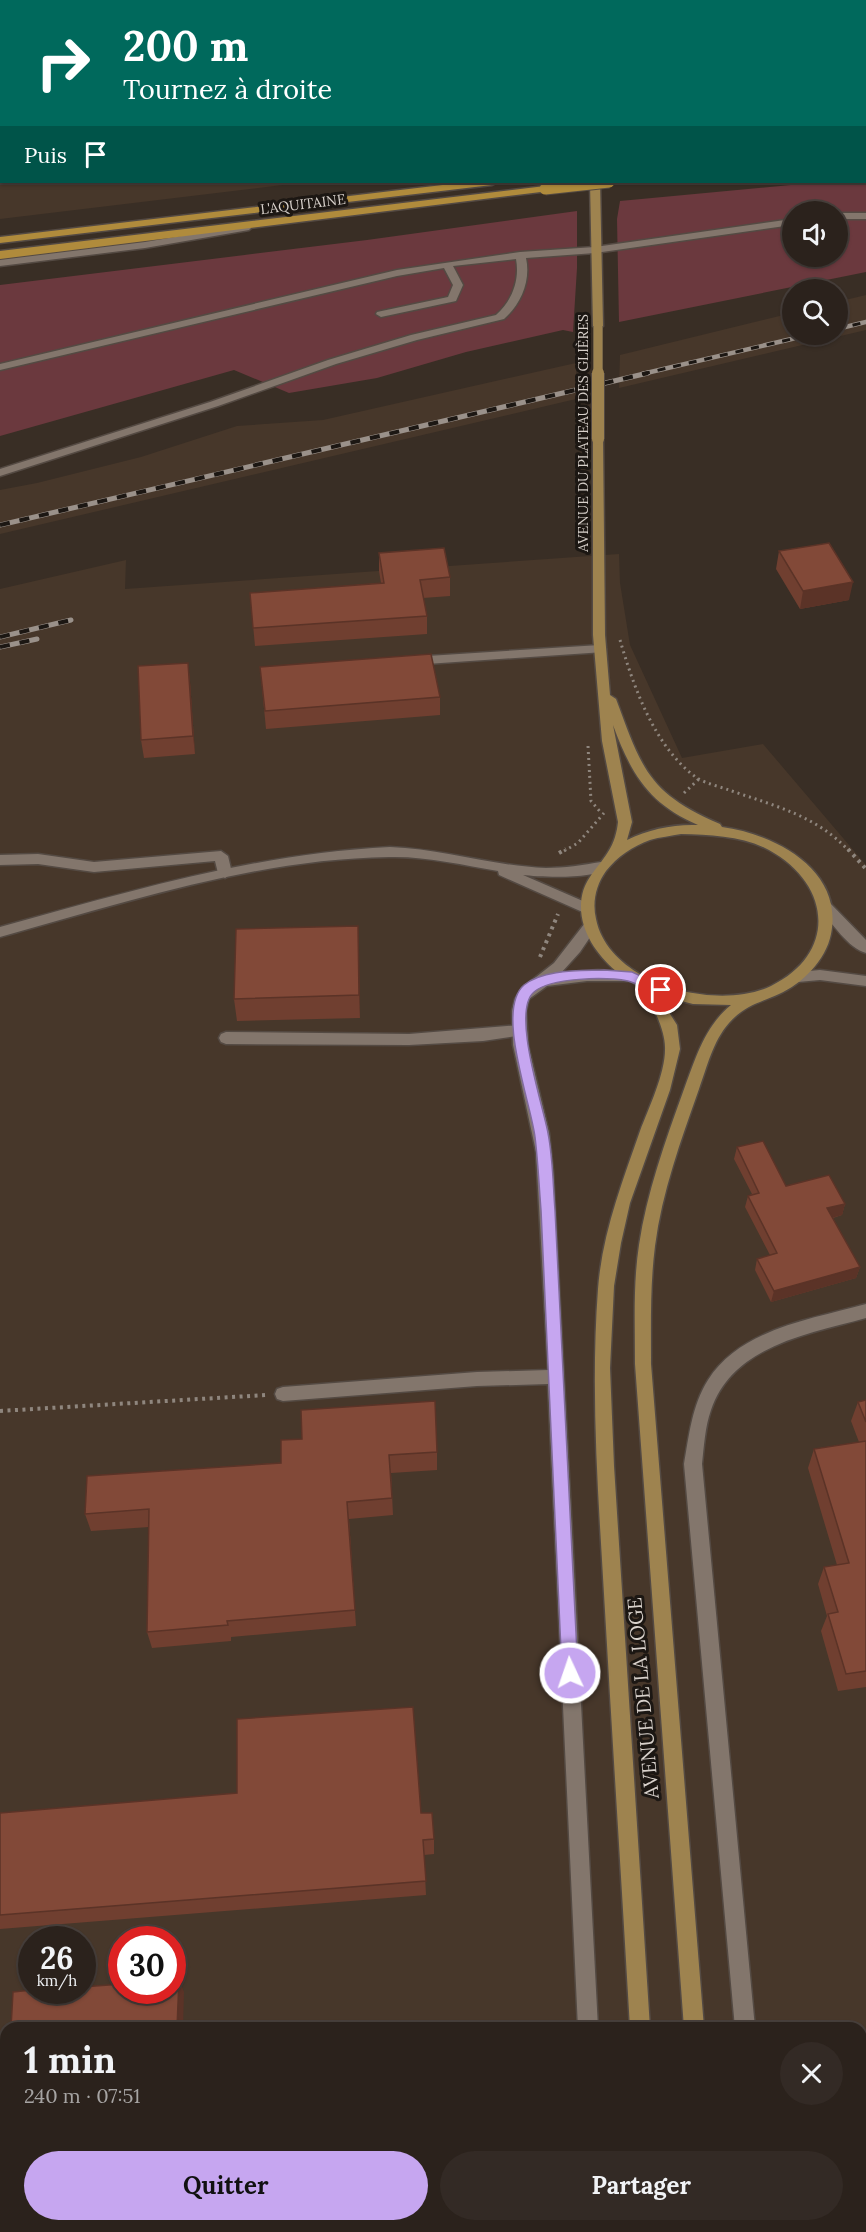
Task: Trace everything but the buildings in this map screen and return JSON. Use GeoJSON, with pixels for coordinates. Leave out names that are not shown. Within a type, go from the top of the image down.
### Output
{"type":"FeatureCollection","features":[{"type":"Feature","properties":{"kind":"highway","name":"L'AQUITAINE"},"geometry":{"type":"LineString","coordinates":[[0,240],[484,183]]}},
{"type":"Feature","properties":{"kind":"highway","name":"L'AQUITAINE"},"geometry":{"type":"LineString","coordinates":[[0,255],[600,183]]}},
{"type":"Feature","properties":{"kind":"main road","name":"AVENUE DU PLATEAU DES GLIÈRES"},"geometry":{"type":"LineString","coordinates":[[595,183],[600,649],[608,741],[625,822],[623,834],[614,854]]}},
{"type":"Feature","properties":{"kind":"main road","name":"AVENUE DU PLATEAU DES GLIÈRES"},"geometry":{"type":"LineString","coordinates":[[604,684],[629,749],[648,785],[679,811],[720,830]]}},
{"type":"Feature","properties":{"kind":"main road"},"geometry":{"type":"LineString","coordinates":[[681,829],[720,830],[750,837],[776,849],[791,859],[815,884],[825,906],[827,925],[823,945],[813,962],[798,977],[776,990],[750,998],[715,1001],[678,996],[638,981],[605,954],[590,927],[587,909],[590,887],[601,867],[614,854],[644,837],[681,829]]}},
{"type":"Feature","properties":{"kind":"main road","name":"AVENUE DE LA LOGE"},"geometry":{"type":"LineString","coordinates":[[638,981],[670,1025],[673,1049],[663,1090],[627,1186],[612,1244],[606,1286],[602,1368],[606,1490],[639,2022]]}},
{"type":"Feature","properties":{"kind":"main road","name":"AVENUE DE LA LOGE"},"geometry":{"type":"LineString","coordinates":[[694,2022],[643,1364],[644,1285],[647,1244],[665,1162],[710,1040],[724,1019],[750,998]]}},
{"type":"Feature","properties":{"kind":"street"},"geometry":{"type":"LineString","coordinates":[[848,216],[866,216]]}},
{"type":"Feature","properties":{"kind":"street"},"geometry":{"type":"LineString","coordinates":[[0,263],[145,245],[289,220]]}},
{"type":"Feature","properties":{"kind":"street"},"geometry":{"type":"LineString","coordinates":[[0,367],[397,273],[447,264],[561,250],[595,250],[782,224]]}},
{"type":"Feature","properties":{"kind":"street"},"geometry":{"type":"LineString","coordinates":[[760,227],[767,237]]}},
{"type":"Feature","properties":{"kind":"street"},"geometry":{"type":"LineString","coordinates":[[0,473],[203,408],[332,362],[415,337],[500,317],[509,309],[520,287],[523,269],[520,255]]}},
{"type":"Feature","properties":{"kind":"street"},"geometry":{"type":"LineString","coordinates":[[381,314],[452,299],[458,285],[447,264]]}},
{"type":"Feature","properties":{"kind":"street"},"geometry":{"type":"LineString","coordinates":[[409,662],[600,649]]}},
{"type":"Feature","properties":{"kind":"street"},"geometry":{"type":"LineString","coordinates":[[0,932],[225,873],[283,861],[332,855],[392,852],[440,856],[555,873],[601,867]]}},
{"type":"Feature","properties":{"kind":"street"},"geometry":{"type":"LineString","coordinates":[[0,860],[38,859],[94,867],[221,856],[225,873]]}},
{"type":"Feature","properties":{"kind":"street"},"geometry":{"type":"LineString","coordinates":[[482,863],[587,909]]}},
{"type":"Feature","properties":{"kind":"street"},"geometry":{"type":"LineString","coordinates":[[825,906],[844,929],[866,948]]}},
{"type":"Feature","properties":{"kind":"street"},"geometry":{"type":"LineString","coordinates":[[588,2022],[548,1210],[542,1135],[519,1031],[518,1009],[535,985],[578,948],[590,927]]}},
{"type":"Feature","properties":{"kind":"street"},"geometry":{"type":"LineString","coordinates":[[535,985],[594,975],[638,981]]}},
{"type":"Feature","properties":{"kind":"street"},"geometry":{"type":"LineString","coordinates":[[798,977],[820,975],[866,981]]}},
{"type":"Feature","properties":{"kind":"street"},"geometry":{"type":"LineString","coordinates":[[226,1038],[376,1040],[484,1036],[519,1031]]}},
{"type":"Feature","properties":{"kind":"street"},"geometry":{"type":"LineString","coordinates":[[744,2022],[693,1464],[704,1407],[723,1369],[760,1343],[866,1311]]}},
{"type":"Feature","properties":{"kind":"street"},"geometry":{"type":"LineString","coordinates":[[283,1394],[477,1379],[555,1377]]}},
{"type":"Feature","properties":{"kind":"path"},"geometry":{"type":"LineString","coordinates":[[621,644],[633,685],[671,755],[699,779],[807,818],[827,829],[866,869]]}},
{"type":"Feature","properties":{"kind":"path"},"geometry":{"type":"LineString","coordinates":[[555,873],[553,860],[557,854],[578,843],[603,814]]}},
{"type":"Feature","properties":{"kind":"path"},"geometry":{"type":"LineString","coordinates":[[535,985],[558,914],[551,905]]}},
{"type":"Feature","properties":{"kind":"path"},"geometry":{"type":"LineString","coordinates":[[0,1411],[283,1394]]}},
{"type":"Feature","properties":{"kind":"shaded area"},"geometry":{"type":"Polygon","coordinates":[[[0,183],[299,183],[0,219],[0,183]]]}},
{"type":"Feature","properties":{"kind":"shaded area"},"geometry":{"type":"Polygon","coordinates":[[[811,183],[866,183],[866,272],[831,279],[782,279],[782,289],[619,322],[617,219],[620,201],[811,183]]]}},
{"type":"Feature","properties":{"kind":"shaded area"},"geometry":{"type":"Polygon","coordinates":[[[577,211],[577,268],[573,332],[563,330],[466,352],[377,378],[289,393],[234,370],[0,436],[0,285],[367,240],[577,211]]]}},
{"type":"Feature","properties":{"kind":"shaded area"},"geometry":{"type":"Polygon","coordinates":[[[866,295],[866,330],[848,334],[848,299],[866,295]]]}},
{"type":"Feature","properties":{"kind":"shaded area"},"geometry":{"type":"Polygon","coordinates":[[[782,315],[782,345],[802,345],[619,388],[620,355],[782,315]]]}},
{"type":"Feature","properties":{"kind":"shaded area"},"geometry":{"type":"Polygon","coordinates":[[[576,363],[576,399],[0,534],[0,490],[141,457],[237,426],[323,420],[576,363]]]}},
{"type":"Feature","properties":{"kind":"shaded area"},"geometry":{"type":"Polygon","coordinates":[[[619,554],[620,583],[630,645],[682,758],[763,744],[866,865],[866,2022],[0,2022],[0,589],[126,560],[125,589],[619,554]]]}},
{"type":"Feature","properties":{"kind":"railway"},"geometry":{"type":"LineString","coordinates":[[848,326],[866,322]]}},
{"type":"Feature","properties":{"kind":"railway"},"geometry":{"type":"LineString","coordinates":[[642,374],[782,341]]}},
{"type":"Feature","properties":{"kind":"railway"},"geometry":{"type":"LineString","coordinates":[[0,525],[648,373]]}},
{"type":"Feature","properties":{"kind":"railway"},"geometry":{"type":"LineString","coordinates":[[0,637],[71,620]]}},
{"type":"Feature","properties":{"kind":"railway"},"geometry":{"type":"LineString","coordinates":[[0,647],[37,639]]}},
{"type":"Feature","properties":{"kind":"route"},"geometry":{"type":"LineString","coordinates":[[570,1673],[548,1210],[542,1135],[519,1031],[518,1009],[527,989],[543,981],[572,976],[632,977],[661,990]]}}]}
